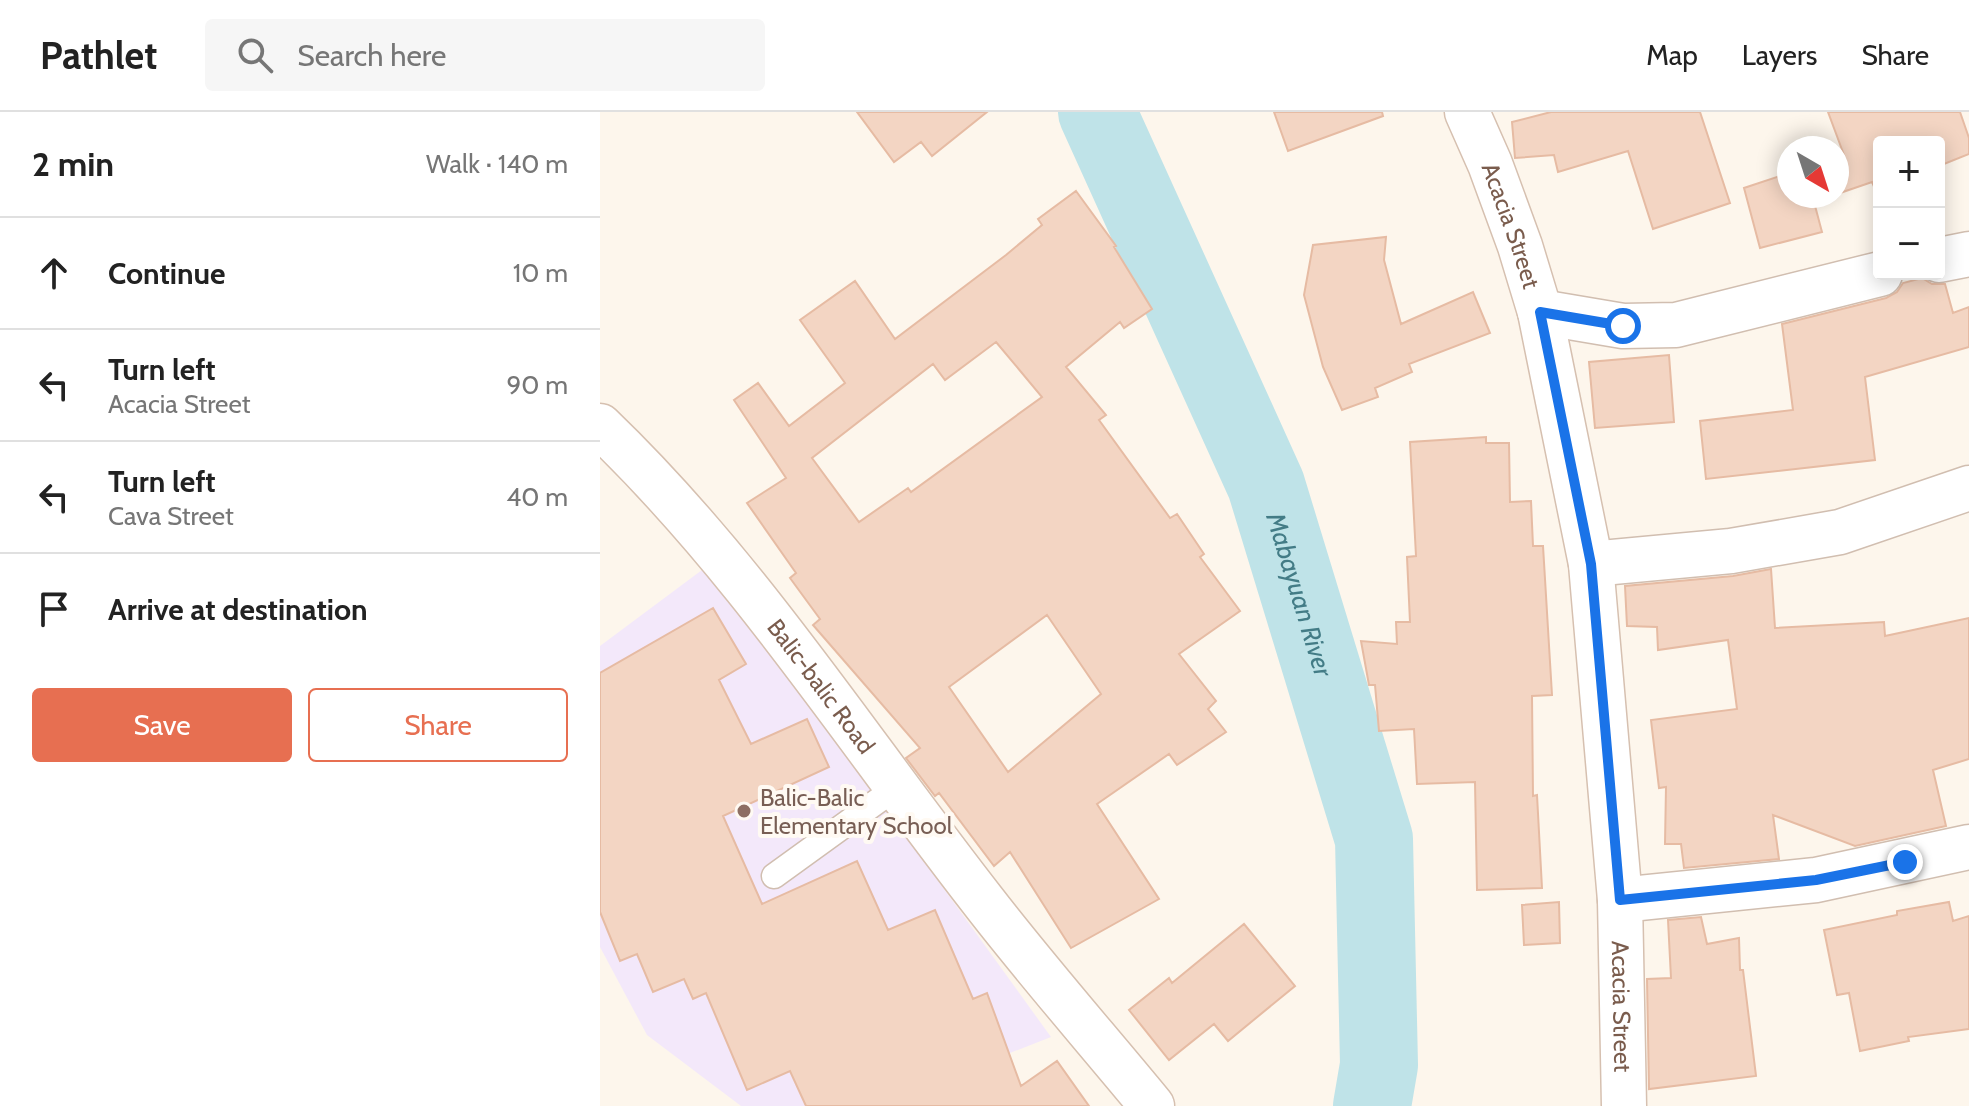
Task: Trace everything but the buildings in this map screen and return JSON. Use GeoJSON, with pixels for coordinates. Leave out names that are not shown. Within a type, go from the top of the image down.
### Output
{"type":"FeatureCollection","features":[{"type":"Feature","properties":{"kind":"main road","name":"Acacia Street"},"geometry":{"type":"LineString","coordinates":[[1467,112],[1515,232],[1540,312],[1591,564],[1620,900],[1624,1106]]}},
{"type":"Feature","properties":{"kind":"main road"},"geometry":{"type":"LineString","coordinates":[[1945,259],[1969,254]]}},
{"type":"Feature","properties":{"kind":"main road"},"geometry":{"type":"LineString","coordinates":[[1540,312],[1623,326],[1676,325],[1873,276]]}},
{"type":"Feature","properties":{"kind":"main road","name":"Balic-balic Road"},"geometry":{"type":"LineString","coordinates":[[600,426],[707,537],[829,694],[983,902],[1152,1106]]}},
{"type":"Feature","properties":{"kind":"main road"},"geometry":{"type":"LineString","coordinates":[[1591,564],[1731,551],[1840,532],[1969,488]]}},
{"type":"Feature","properties":{"kind":"main road"},"geometry":{"type":"LineString","coordinates":[[1620,900],[1816,880],[1969,847]]}},
{"type":"Feature","properties":{"kind":"lane"},"geometry":{"type":"LineString","coordinates":[[774,876],[897,787]]}},
{"type":"Feature","properties":{"kind":"shaded area","name":"Balic-Balic Elementary School"},"geometry":{"type":"Polygon","coordinates":[[[702,570],[790,676],[1051,1037],[874,1106],[741,1106],[647,1035],[600,947],[600,646],[702,570]]]}},
{"type":"Feature","properties":{"kind":"waterway","name":"Mabayuan River"},"geometry":{"type":"LineString","coordinates":[[1097,112],[1266,485],[1374,839],[1379,1065],[1372,1106]]}},
{"type":"Feature","properties":{"kind":"place","name":"Balic-Balic Elementary School"},"geometry":{"type":"Point","coordinates":[744,811]}},
{"type":"Feature","properties":{"kind":"route"},"geometry":{"type":"LineString","coordinates":[[1623,326],[1540,312],[1591,564],[1620,900],[1816,880],[1905,862]]}}]}
